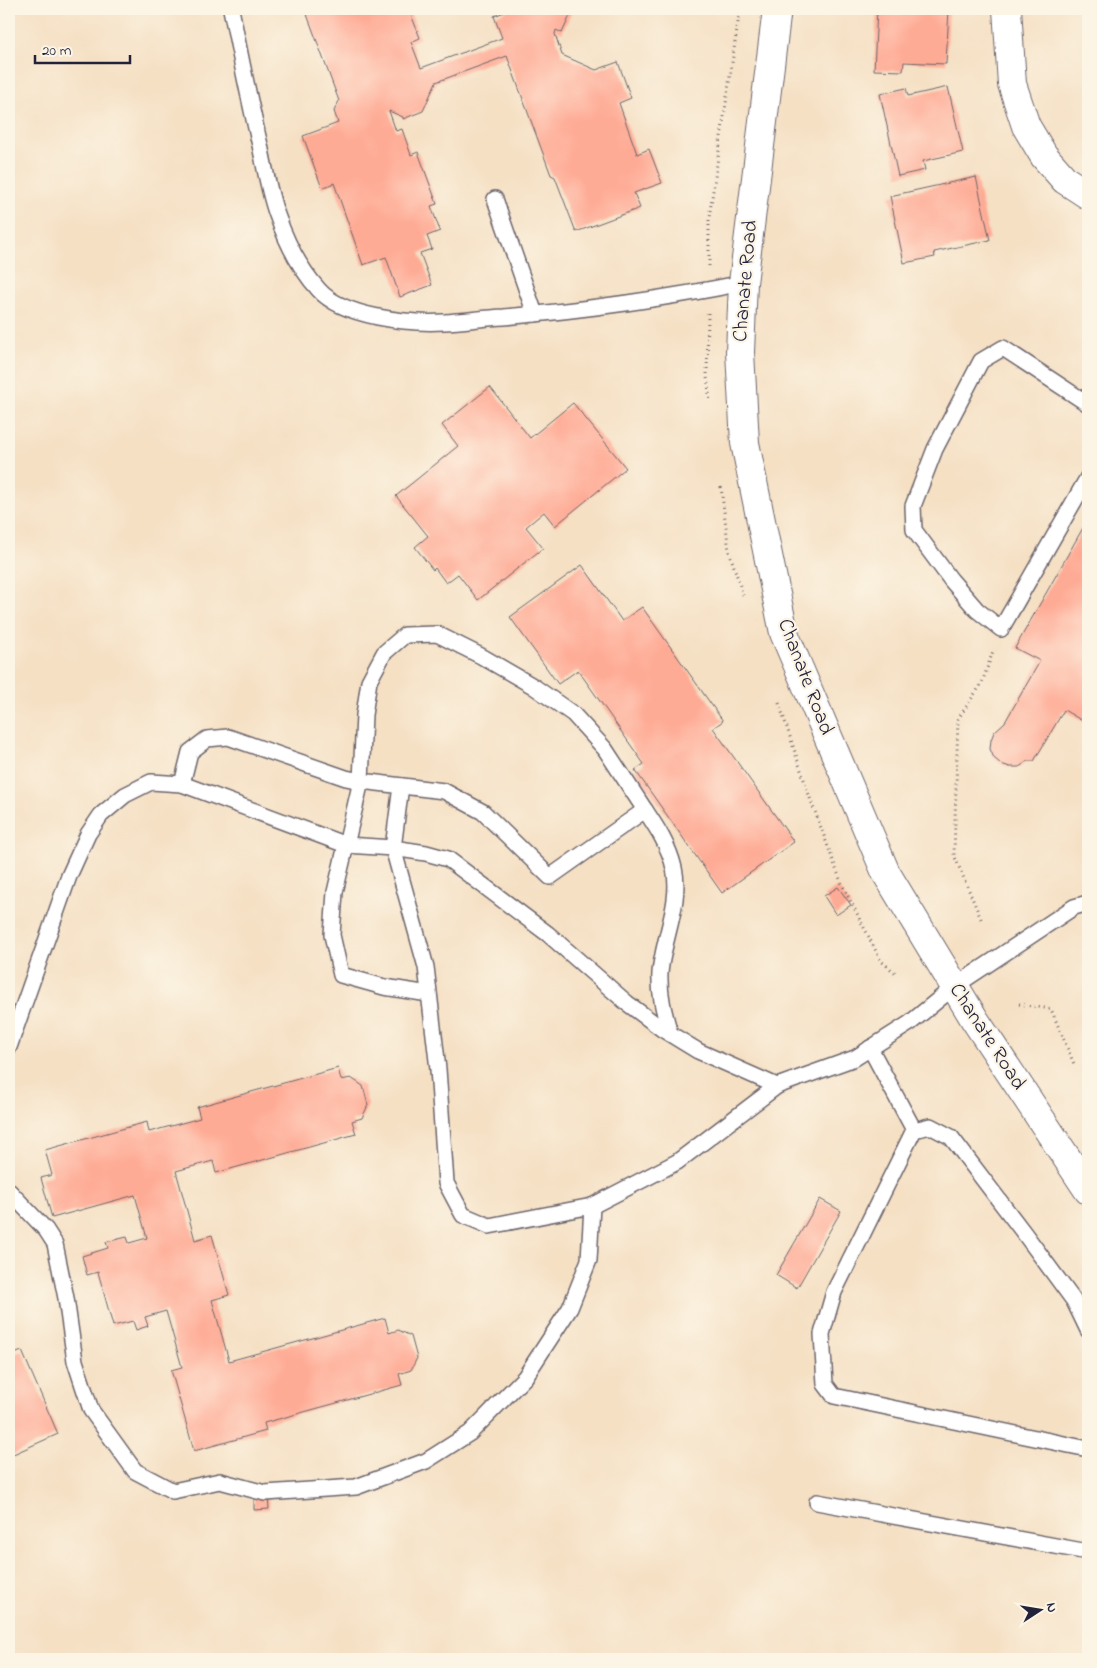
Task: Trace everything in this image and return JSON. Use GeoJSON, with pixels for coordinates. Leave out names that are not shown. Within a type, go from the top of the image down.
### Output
{"type":"FeatureCollection","features":[{"type":"Feature","properties":{"kind":"street","name":"Chanate Road"},"geometry":{"type":"LineString","coordinates":[[776,9],[743,283],[740,352],[745,443],[784,633],[886,873],[975,1020],[1088,1190]]}},
{"type":"Feature","properties":{"kind":"street"},"geometry":{"type":"LineString","coordinates":[[1007,9],[1012,84],[1026,126],[1044,156],[1065,180],[1088,195]]}},
{"type":"Feature","properties":{"kind":"lane"},"geometry":{"type":"LineString","coordinates":[[231,9],[247,92],[276,214],[308,277],[320,292],[340,306],[360,313],[399,320],[443,322],[535,314],[624,303],[743,283]]}},
{"type":"Feature","properties":{"kind":"lane"},"geometry":{"type":"LineString","coordinates":[[495,199],[535,314]]}},
{"type":"Feature","properties":{"kind":"lane"},"geometry":{"type":"LineString","coordinates":[[1088,404],[1003,348],[981,361],[935,449],[913,506],[914,530],[951,580],[977,610],[1001,629],[1088,477]]}},
{"type":"Feature","properties":{"kind":"lane"},"geometry":{"type":"LineString","coordinates":[[429,994],[384,987],[341,975],[332,935],[335,892],[361,781],[364,715],[369,682],[384,653],[405,636],[437,634],[481,656],[533,686],[573,714],[605,749],[666,843],[674,868],[676,892],[660,973],[661,1002],[670,1033]]}},
{"type":"Feature","properties":{"kind":"lane"},"geometry":{"type":"LineString","coordinates":[[182,784],[190,752],[207,739],[228,737],[346,778],[444,791],[483,812],[550,876],[645,810]]}},
{"type":"Feature","properties":{"kind":"lane"},"geometry":{"type":"LineString","coordinates":[[9,1047],[69,876],[88,834],[101,815],[125,795],[150,782],[182,784],[346,845],[393,848],[426,853],[448,859],[548,934],[628,1003],[670,1033],[698,1051],[777,1086]]}},
{"type":"Feature","properties":{"kind":"lane"},"geometry":{"type":"LineString","coordinates":[[401,786],[393,848],[426,967],[438,1069],[446,1183],[464,1215],[489,1226],[592,1206],[677,1162],[777,1086],[855,1058],[910,1023],[955,986],[1074,907],[1088,903]]}},
{"type":"Feature","properties":{"kind":"lane"},"geometry":{"type":"LineString","coordinates":[[870,1048],[914,1130]]}},
{"type":"Feature","properties":{"kind":"lane"},"geometry":{"type":"LineString","coordinates":[[1088,1330],[1074,1302],[951,1137],[930,1126],[914,1130],[834,1292],[822,1334],[825,1384],[834,1396],[1088,1448]]}},
{"type":"Feature","properties":{"kind":"lane"},"geometry":{"type":"LineString","coordinates":[[9,1190],[46,1230],[55,1244],[66,1298],[75,1361],[91,1410],[135,1471],[172,1491],[220,1481],[265,1493],[356,1487],[426,1461],[470,1433],[525,1377],[570,1308],[589,1260],[592,1206]]}},
{"type":"Feature","properties":{"kind":"lane"},"geometry":{"type":"LineString","coordinates":[[817,1502],[1088,1552]]}},
{"type":"Feature","properties":{"kind":"path"},"geometry":{"type":"LineString","coordinates":[[981,919],[954,855],[958,719],[982,683],[1001,629]]}},
{"type":"Feature","properties":{"kind":"path"},"geometry":{"type":"LineString","coordinates":[[1019,1004],[1051,1009],[1074,1064]]}},
{"type":"Feature","properties":{"kind":"building"},"geometry":{"type":"Polygon","coordinates":[[[305,9],[409,9],[420,38],[411,42],[421,68],[502,38],[494,16],[508,9],[573,9],[562,33],[556,30],[555,34],[562,55],[596,70],[618,62],[631,98],[619,103],[637,154],[649,149],[662,183],[634,193],[640,208],[576,232],[555,177],[551,175],[507,56],[436,82],[423,111],[403,119],[403,117],[389,111],[396,131],[402,129],[411,155],[418,152],[437,204],[431,206],[440,231],[427,236],[432,249],[420,253],[432,285],[400,297],[386,257],[363,265],[334,183],[322,188],[303,136],[338,123],[334,111],[339,101],[305,9]]]}},
{"type":"Feature","properties":{"kind":"building"},"geometry":{"type":"Polygon","coordinates":[[[877,9],[949,9],[946,64],[904,62],[903,71],[874,70],[877,9]]]}},
{"type":"Feature","properties":{"kind":"building"},"geometry":{"type":"Polygon","coordinates":[[[1088,44],[1088,60],[1084,59],[1088,44]]]}},
{"type":"Feature","properties":{"kind":"building"},"geometry":{"type":"Polygon","coordinates":[[[948,87],[963,152],[923,161],[925,170],[898,176],[880,94],[906,88],[908,96],[948,87]]]}},
{"type":"Feature","properties":{"kind":"building"},"geometry":{"type":"Polygon","coordinates":[[[976,177],[990,240],[934,252],[935,257],[904,263],[890,196],[976,177]]]}},
{"type":"Feature","properties":{"kind":"building"},"geometry":{"type":"Polygon","coordinates":[[[490,387],[530,438],[573,403],[626,468],[555,526],[544,512],[526,527],[543,548],[478,600],[458,574],[446,583],[435,568],[433,570],[415,547],[428,536],[396,496],[458,446],[442,425],[490,387]]]}},
{"type":"Feature","properties":{"kind":"building"},"geometry":{"type":"Polygon","coordinates":[[[1088,519],[1088,719],[1086,723],[1064,710],[1034,761],[1028,761],[1019,767],[1001,764],[994,758],[990,749],[994,732],[1005,722],[1040,661],[1015,648],[1088,519]]]}},
{"type":"Feature","properties":{"kind":"building"},"geometry":{"type":"Polygon","coordinates":[[[582,565],[622,621],[642,607],[723,721],[713,728],[794,842],[722,893],[635,770],[644,764],[578,670],[558,684],[510,617],[582,565]]]}},
{"type":"Feature","properties":{"kind":"building"},"geometry":{"type":"Polygon","coordinates":[[[838,887],[851,905],[836,915],[824,896],[838,887]]]}},
{"type":"Feature","properties":{"kind":"building"},"geometry":{"type":"Polygon","coordinates":[[[338,1068],[341,1080],[351,1078],[363,1086],[368,1105],[362,1118],[352,1121],[356,1134],[216,1173],[213,1161],[176,1171],[195,1240],[212,1235],[229,1295],[212,1300],[229,1361],[385,1318],[389,1333],[398,1330],[411,1336],[417,1358],[411,1370],[399,1374],[402,1385],[264,1423],[266,1431],[194,1451],[171,1370],[182,1367],[166,1311],[145,1317],[148,1326],[136,1330],[133,1321],[113,1326],[98,1272],[87,1275],[82,1256],[108,1248],[106,1242],[127,1237],[129,1243],[147,1238],[135,1195],[52,1218],[41,1178],[52,1175],[45,1150],[147,1122],[149,1132],[200,1118],[197,1107],[338,1068]]]}},
{"type":"Feature","properties":{"kind":"building"},"geometry":{"type":"Polygon","coordinates":[[[820,1199],[841,1211],[797,1288],[776,1275],[820,1199]]]}},
{"type":"Feature","properties":{"kind":"building"},"geometry":{"type":"Polygon","coordinates":[[[22,1351],[58,1434],[9,1456],[9,1356],[22,1351]]]}},
{"type":"Feature","properties":{"kind":"building"},"geometry":{"type":"Polygon","coordinates":[[[254,1496],[268,1496],[269,1509],[254,1510],[254,1496]]]}}]}
